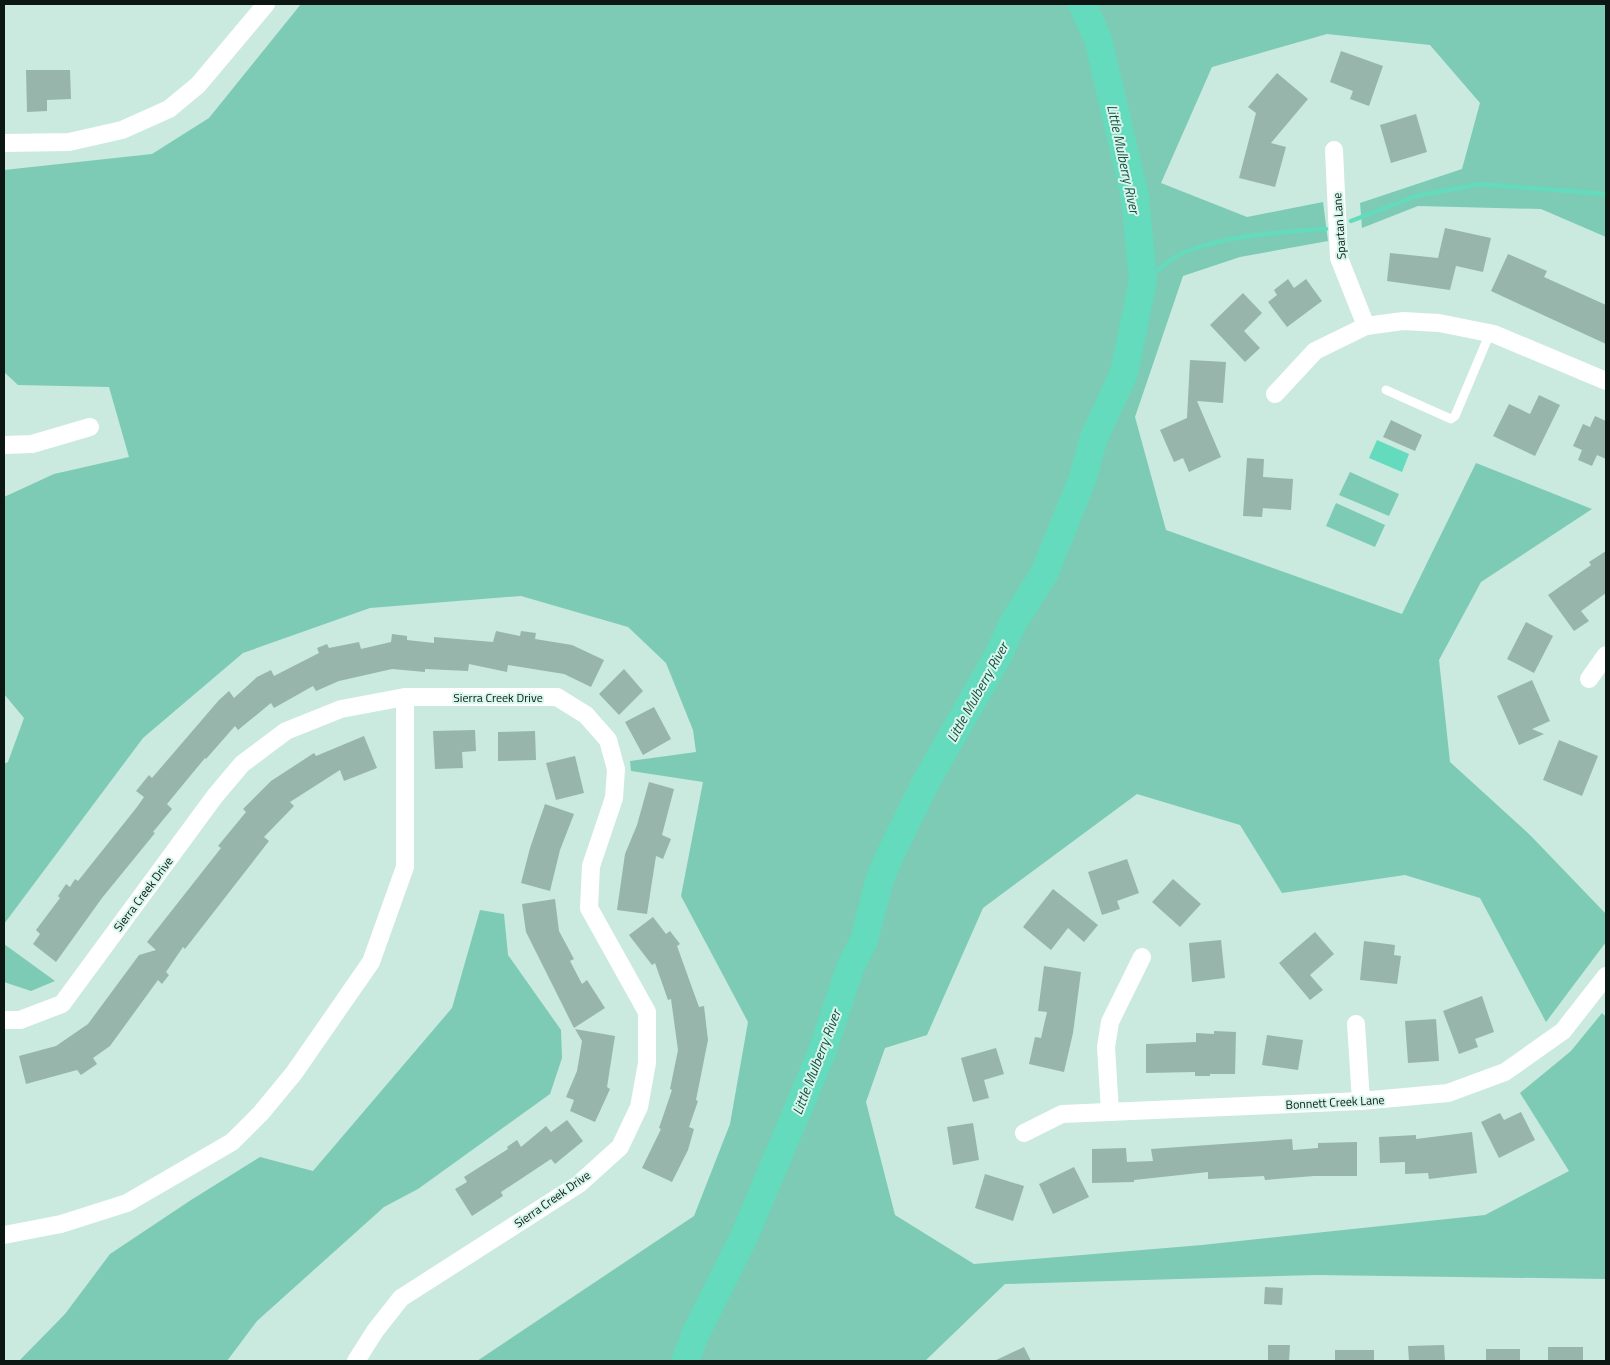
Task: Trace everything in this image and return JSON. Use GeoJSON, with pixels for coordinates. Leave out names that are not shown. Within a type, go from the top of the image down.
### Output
{"type":"FeatureCollection","features":[{"type":"Feature","properties":{"kind":"street"},"geometry":{"type":"LineString","coordinates":[[4,143],[69,142],[122,130],[169,109],[198,85],[266,4]]}},
{"type":"Feature","properties":{"kind":"street","name":"Spartan Lane"},"geometry":{"type":"LineString","coordinates":[[1334,150],[1339,258],[1366,326]]}},
{"type":"Feature","properties":{"kind":"street"},"geometry":{"type":"LineString","coordinates":[[1275,394],[1315,351],[1366,326],[1412,321],[1439,323],[1490,333],[1606,381]]}},
{"type":"Feature","properties":{"kind":"street"},"geometry":{"type":"LineString","coordinates":[[4,445],[32,444],[90,427]]}},
{"type":"Feature","properties":{"kind":"street"},"geometry":{"type":"LineString","coordinates":[[1589,679],[1606,655]]}},
{"type":"Feature","properties":{"kind":"street","name":"Sierra Creek Drive"},"geometry":{"type":"LineString","coordinates":[[4,1020],[20,1020],[62,1004],[215,796],[242,764],[286,731],[341,709],[405,698],[557,697],[586,716],[608,740],[616,769],[614,798],[591,866],[589,908],[647,1012],[647,1063],[639,1107],[620,1148],[578,1184],[401,1298],[375,1331],[356,1361]]}},
{"type":"Feature","properties":{"kind":"street"},"geometry":{"type":"LineString","coordinates":[[4,1235],[61,1224],[127,1204],[232,1142],[261,1113],[294,1073],[371,962],[405,866],[405,698]]}},
{"type":"Feature","properties":{"kind":"street"},"geometry":{"type":"LineString","coordinates":[[1110,1112],[1106,1047],[1110,1022],[1142,956]]}},
{"type":"Feature","properties":{"kind":"street","name":"Bonnett Creek Lane"},"geometry":{"type":"LineString","coordinates":[[1024,1132],[1062,1114],[1361,1101],[1448,1093],[1505,1072],[1564,1031],[1606,976]]}},
{"type":"Feature","properties":{"kind":"street"},"geometry":{"type":"LineString","coordinates":[[1356,1024],[1361,1101]]}},
{"type":"Feature","properties":{"kind":"lane"},"geometry":{"type":"LineString","coordinates":[[1386,390],[1451,419],[1455,416],[1490,333]]}},
{"type":"Feature","properties":{"kind":"shaded area"},"geometry":{"type":"Polygon","coordinates":[[[301,4],[1606,4],[1606,237],[1541,209],[1418,206],[1362,228],[1360,203],[1462,169],[1480,103],[1430,45],[1327,34],[1212,67],[1161,183],[1247,217],[1323,202],[1328,241],[1240,257],[1183,276],[1135,417],[1166,530],[1402,614],[1476,463],[1592,509],[1481,582],[1439,660],[1450,762],[1530,835],[1606,914],[1606,942],[1546,1022],[1480,898],[1405,875],[1282,893],[1240,825],[1137,794],[983,908],[927,1035],[885,1048],[866,1102],[895,1215],[974,1264],[1202,1245],[1485,1215],[1569,1171],[1520,1093],[1571,1051],[1602,1013],[1606,1017],[1606,1279],[1317,1275],[1005,1284],[925,1361],[477,1361],[694,1216],[730,1124],[748,1022],[681,896],[703,782],[631,771],[630,761],[696,752],[693,730],[666,663],[628,627],[521,596],[370,608],[243,653],[143,738],[4,924],[4,764],[8,762],[24,718],[4,694],[4,497],[54,474],[129,457],[109,387],[18,385],[4,372],[4,170],[152,154],[209,118],[301,4]]]}},
{"type":"Feature","properties":{"kind":"shaded area"},"geometry":{"type":"Polygon","coordinates":[[[1377,440],[1409,454],[1402,472],[1369,458],[1377,440]]]}},
{"type":"Feature","properties":{"kind":"shaded area"},"geometry":{"type":"Polygon","coordinates":[[[1350,472],[1399,494],[1389,516],[1339,495],[1350,472]]]}},
{"type":"Feature","properties":{"kind":"shaded area"},"geometry":{"type":"Polygon","coordinates":[[[1336,503],[1385,525],[1375,547],[1326,526],[1336,503]]]}},
{"type":"Feature","properties":{"kind":"shaded area"},"geometry":{"type":"Polygon","coordinates":[[[480,910],[504,914],[508,955],[561,1030],[562,1058],[550,1094],[418,1189],[384,1207],[257,1321],[227,1361],[19,1361],[65,1314],[110,1254],[191,1200],[260,1157],[313,1171],[452,1008],[480,910]]]}},
{"type":"Feature","properties":{"kind":"shaded area"},"geometry":{"type":"Polygon","coordinates":[[[4,944],[55,981],[31,991],[4,982],[4,944]]]}},
{"type":"Feature","properties":{"kind":"building"},"geometry":{"type":"Polygon","coordinates":[[[1341,51],[1383,66],[1369,106],[1350,99],[1353,91],[1330,82],[1341,51]]]}},
{"type":"Feature","properties":{"kind":"building"},"geometry":{"type":"Polygon","coordinates":[[[26,70],[70,70],[71,99],[47,100],[47,111],[27,112],[26,70]]]}},
{"type":"Feature","properties":{"kind":"building"},"geometry":{"type":"Polygon","coordinates":[[[1277,73],[1308,99],[1271,143],[1286,147],[1275,187],[1239,178],[1256,113],[1248,107],[1277,73]]]}},
{"type":"Feature","properties":{"kind":"building"},"geometry":{"type":"Polygon","coordinates":[[[1416,114],[1427,152],[1391,163],[1380,125],[1416,114]]]}},
{"type":"Feature","properties":{"kind":"building"},"geometry":{"type":"Polygon","coordinates":[[[1445,228],[1491,238],[1483,272],[1456,266],[1450,290],[1387,281],[1390,253],[1438,258],[1445,228]]]}},
{"type":"Feature","properties":{"kind":"building"},"geometry":{"type":"Polygon","coordinates":[[[1508,254],[1547,271],[1544,277],[1606,305],[1606,344],[1491,291],[1508,254]]]}},
{"type":"Feature","properties":{"kind":"building"},"geometry":{"type":"Polygon","coordinates":[[[1288,279],[1294,288],[1306,279],[1322,301],[1287,327],[1268,302],[1277,295],[1274,290],[1288,279]]]}},
{"type":"Feature","properties":{"kind":"building"},"geometry":{"type":"Polygon","coordinates":[[[1243,293],[1262,313],[1244,331],[1260,348],[1245,362],[1210,325],[1243,293]]]}},
{"type":"Feature","properties":{"kind":"building"},"geometry":{"type":"Polygon","coordinates":[[[1190,360],[1226,362],[1223,403],[1197,401],[1221,457],[1189,472],[1183,458],[1174,462],[1160,430],[1187,418],[1190,360]]]}},
{"type":"Feature","properties":{"kind":"building"},"geometry":{"type":"Polygon","coordinates":[[[1539,395],[1560,405],[1535,456],[1493,436],[1509,404],[1530,414],[1539,395]]]}},
{"type":"Feature","properties":{"kind":"building"},"geometry":{"type":"Polygon","coordinates":[[[1595,416],[1606,421],[1606,459],[1597,455],[1592,466],[1578,460],[1582,450],[1573,446],[1583,424],[1590,427],[1595,416]]]}},
{"type":"Feature","properties":{"kind":"building"},"geometry":{"type":"Polygon","coordinates":[[[1391,420],[1422,435],[1415,451],[1383,437],[1391,420]]]}},
{"type":"Feature","properties":{"kind":"building"},"geometry":{"type":"Polygon","coordinates":[[[1247,458],[1264,459],[1263,477],[1293,479],[1291,510],[1263,508],[1262,517],[1243,516],[1247,458]]]}},
{"type":"Feature","properties":{"kind":"building"},"geometry":{"type":"Polygon","coordinates":[[[1606,551],[1606,593],[1581,611],[1589,621],[1574,631],[1548,595],[1591,565],[1589,562],[1606,551]]]}},
{"type":"Feature","properties":{"kind":"building"},"geometry":{"type":"Polygon","coordinates":[[[1526,622],[1553,636],[1534,673],[1507,659],[1526,622]]]}},
{"type":"Feature","properties":{"kind":"building"},"geometry":{"type":"Polygon","coordinates":[[[496,631],[520,636],[521,631],[536,633],[535,639],[572,645],[604,660],[591,687],[564,674],[508,665],[507,672],[469,664],[468,671],[425,669],[425,672],[392,669],[339,681],[316,691],[313,686],[274,708],[271,703],[238,730],[235,726],[205,758],[167,804],[172,809],[153,832],[155,833],[102,898],[56,962],[33,944],[40,934],[36,930],[60,898],[58,896],[66,884],[70,887],[75,879],[78,881],[144,797],[136,791],[149,775],[152,778],[219,700],[229,691],[234,698],[257,677],[271,670],[274,676],[319,653],[317,648],[327,644],[329,648],[359,642],[361,649],[391,642],[392,634],[407,636],[407,640],[434,643],[434,637],[493,642],[496,631]]]}},
{"type":"Feature","properties":{"kind":"building"},"geometry":{"type":"Polygon","coordinates":[[[624,669],[643,691],[619,715],[599,694],[624,669]]]}},
{"type":"Feature","properties":{"kind":"building"},"geometry":{"type":"Polygon","coordinates":[[[1532,680],[1550,721],[1532,729],[1544,734],[1519,745],[1497,696],[1532,680]]]}},
{"type":"Feature","properties":{"kind":"building"},"geometry":{"type":"Polygon","coordinates":[[[654,707],[671,739],[643,755],[625,722],[654,707]]]}},
{"type":"Feature","properties":{"kind":"building"},"geometry":{"type":"Polygon","coordinates":[[[475,730],[476,751],[462,752],[463,768],[435,769],[433,731],[475,730]]]}},
{"type":"Feature","properties":{"kind":"building"},"geometry":{"type":"Polygon","coordinates":[[[535,731],[536,760],[498,761],[498,732],[535,731]]]}},
{"type":"Feature","properties":{"kind":"building"},"geometry":{"type":"Polygon","coordinates":[[[364,736],[377,768],[344,781],[340,770],[290,802],[294,806],[264,837],[269,841],[185,949],[183,947],[166,972],[169,975],[162,984],[158,980],[110,1046],[93,1058],[97,1064],[81,1075],[77,1070],[26,1084],[19,1056],[56,1046],[88,1024],[139,955],[156,950],[147,942],[221,848],[218,846],[246,812],[243,809],[271,781],[314,753],[316,756],[364,736]]]}},
{"type":"Feature","properties":{"kind":"building"},"geometry":{"type":"Polygon","coordinates":[[[1559,740],[1598,756],[1582,796],[1543,780],[1559,740]]]}},
{"type":"Feature","properties":{"kind":"building"},"geometry":{"type":"Polygon","coordinates":[[[575,756],[584,793],[556,800],[546,763],[575,756]]]}},
{"type":"Feature","properties":{"kind":"building"},"geometry":{"type":"Polygon","coordinates":[[[649,782],[674,789],[662,835],[671,839],[663,859],[656,856],[647,914],[617,910],[625,854],[637,825],[649,782]]]}},
{"type":"Feature","properties":{"kind":"building"},"geometry":{"type":"Polygon","coordinates":[[[545,804],[574,814],[560,850],[550,891],[521,883],[530,848],[545,804]]]}},
{"type":"Feature","properties":{"kind":"building"},"geometry":{"type":"Polygon","coordinates":[[[1127,859],[1139,893],[1117,901],[1120,909],[1102,915],[1088,872],[1127,859]]]}},
{"type":"Feature","properties":{"kind":"building"},"geometry":{"type":"Polygon","coordinates":[[[1173,879],[1201,904],[1180,927],[1152,902],[1173,879]]]}},
{"type":"Feature","properties":{"kind":"building"},"geometry":{"type":"Polygon","coordinates":[[[1053,889],[1098,925],[1084,942],[1068,928],[1051,950],[1023,927],[1053,889]]]}},
{"type":"Feature","properties":{"kind":"building"},"geometry":{"type":"Polygon","coordinates":[[[555,899],[559,931],[574,959],[570,961],[582,984],[587,980],[605,1008],[574,1028],[526,932],[522,904],[555,899]]]}},
{"type":"Feature","properties":{"kind":"building"},"geometry":{"type":"Polygon","coordinates":[[[653,917],[666,934],[670,931],[680,944],[677,946],[699,1007],[704,1006],[708,1040],[696,1100],[698,1101],[689,1127],[694,1129],[688,1150],[672,1182],[642,1168],[661,1129],[659,1128],[672,1090],[670,1089],[678,1050],[671,999],[668,1000],[655,963],[652,965],[629,935],[653,917]]]}},
{"type":"Feature","properties":{"kind":"building"},"geometry":{"type":"Polygon","coordinates":[[[1315,932],[1334,954],[1310,975],[1323,990],[1310,1000],[1279,963],[1315,932]]]}},
{"type":"Feature","properties":{"kind":"building"},"geometry":{"type":"Polygon","coordinates":[[[1221,940],[1225,978],[1192,982],[1189,943],[1221,940]]]}},
{"type":"Feature","properties":{"kind":"building"},"geometry":{"type":"Polygon","coordinates":[[[1364,941],[1395,945],[1394,955],[1401,956],[1397,984],[1360,980],[1364,941]]]}},
{"type":"Feature","properties":{"kind":"building"},"geometry":{"type":"Polygon","coordinates":[[[1044,966],[1081,972],[1073,1033],[1064,1072],[1029,1064],[1035,1037],[1041,1038],[1047,1012],[1038,1011],[1044,966]]]}},
{"type":"Feature","properties":{"kind":"building"},"geometry":{"type":"Polygon","coordinates":[[[1482,996],[1494,1032],[1475,1039],[1478,1047],[1459,1054],[1443,1011],[1482,996]]]}},
{"type":"Feature","properties":{"kind":"building"},"geometry":{"type":"Polygon","coordinates":[[[1436,1019],[1439,1061],[1408,1063],[1405,1021],[1436,1019]]]}},
{"type":"Feature","properties":{"kind":"building"},"geometry":{"type":"Polygon","coordinates":[[[575,1029],[615,1036],[607,1087],[610,1089],[595,1122],[570,1111],[574,1100],[566,1097],[577,1071],[582,1041],[575,1029]]]}},
{"type":"Feature","properties":{"kind":"building"},"geometry":{"type":"Polygon","coordinates":[[[1214,1031],[1236,1032],[1235,1074],[1195,1076],[1195,1072],[1146,1073],[1146,1044],[1196,1042],[1196,1033],[1214,1034],[1214,1031]]]}},
{"type":"Feature","properties":{"kind":"building"},"geometry":{"type":"Polygon","coordinates":[[[1267,1035],[1303,1040],[1298,1070],[1262,1065],[1267,1035]]]}},
{"type":"Feature","properties":{"kind":"building"},"geometry":{"type":"Polygon","coordinates":[[[996,1048],[1004,1074],[984,1080],[989,1098],[973,1102],[961,1058],[996,1048]]]}},
{"type":"Feature","properties":{"kind":"building"},"geometry":{"type":"Polygon","coordinates":[[[1521,1112],[1535,1140],[1499,1158],[1481,1122],[1500,1113],[1504,1120],[1521,1112]]]}},
{"type":"Feature","properties":{"kind":"building"},"geometry":{"type":"Polygon","coordinates":[[[567,1120],[583,1141],[555,1164],[551,1159],[501,1192],[503,1196],[472,1216],[455,1189],[467,1182],[464,1177],[508,1149],[507,1147],[517,1140],[521,1147],[546,1126],[551,1132],[567,1120]]]}},
{"type":"Feature","properties":{"kind":"building"},"geometry":{"type":"Polygon","coordinates":[[[973,1123],[979,1160],[953,1165],[947,1127],[973,1123]]]}},
{"type":"Feature","properties":{"kind":"building"},"geometry":{"type":"Polygon","coordinates":[[[1472,1132],[1477,1173],[1429,1179],[1428,1173],[1405,1174],[1405,1162],[1380,1163],[1379,1137],[1416,1135],[1416,1139],[1472,1132]]]}},
{"type":"Feature","properties":{"kind":"building"},"geometry":{"type":"Polygon","coordinates":[[[1292,1139],[1293,1150],[1318,1148],[1318,1143],[1357,1142],[1357,1176],[1314,1176],[1265,1180],[1264,1176],[1208,1179],[1208,1172],[1134,1180],[1134,1182],[1092,1183],[1092,1149],[1126,1148],[1127,1162],[1153,1161],[1151,1149],[1292,1139]]]}},
{"type":"Feature","properties":{"kind":"building"},"geometry":{"type":"Polygon","coordinates":[[[1074,1167],[1089,1197],[1053,1214],[1039,1184],[1074,1167]]]}},
{"type":"Feature","properties":{"kind":"building"},"geometry":{"type":"Polygon","coordinates":[[[985,1174],[1024,1186],[1013,1221],[975,1208],[985,1174]]]}},
{"type":"Feature","properties":{"kind":"building"},"geometry":{"type":"Polygon","coordinates":[[[1265,1287],[1283,1288],[1282,1305],[1264,1304],[1265,1287]]]}},
{"type":"Feature","properties":{"kind":"building"},"geometry":{"type":"Polygon","coordinates":[[[1268,1345],[1290,1345],[1289,1361],[1268,1361],[1268,1345]]]}},
{"type":"Feature","properties":{"kind":"building"},"geometry":{"type":"Polygon","coordinates":[[[1444,1345],[1445,1361],[1409,1361],[1408,1346],[1444,1345]]]}},
{"type":"Feature","properties":{"kind":"building"},"geometry":{"type":"Polygon","coordinates":[[[1024,1347],[1031,1361],[994,1361],[1024,1347]]]}},
{"type":"Feature","properties":{"kind":"building"},"geometry":{"type":"Polygon","coordinates":[[[1548,1347],[1583,1347],[1583,1361],[1548,1361],[1548,1347]]]}},
{"type":"Feature","properties":{"kind":"building"},"geometry":{"type":"Polygon","coordinates":[[[1486,1349],[1520,1349],[1520,1361],[1486,1361],[1486,1349]]]}},
{"type":"Feature","properties":{"kind":"building"},"geometry":{"type":"Polygon","coordinates":[[[1335,1350],[1374,1350],[1374,1361],[1335,1361],[1335,1350]]]}},
{"type":"Feature","properties":{"kind":"waterway","name":"Little Mulberry River"},"geometry":{"type":"LineString","coordinates":[[685,1361],[696,1333],[744,1237],[822,1052],[850,968],[864,940],[880,878],[891,853],[927,780],[999,654],[1013,623],[1044,574],[1083,478],[1093,440],[1124,373],[1143,280],[1135,197],[1098,39],[1082,4]]}},
{"type":"Feature","properties":{"kind":"waterway"},"geometry":{"type":"LineString","coordinates":[[1351,221],[1416,196],[1480,184],[1606,194]]}},
{"type":"Feature","properties":{"kind":"waterway"},"geometry":{"type":"LineString","coordinates":[[1143,280],[1179,255],[1202,246],[1255,235],[1326,229]]}}]}
